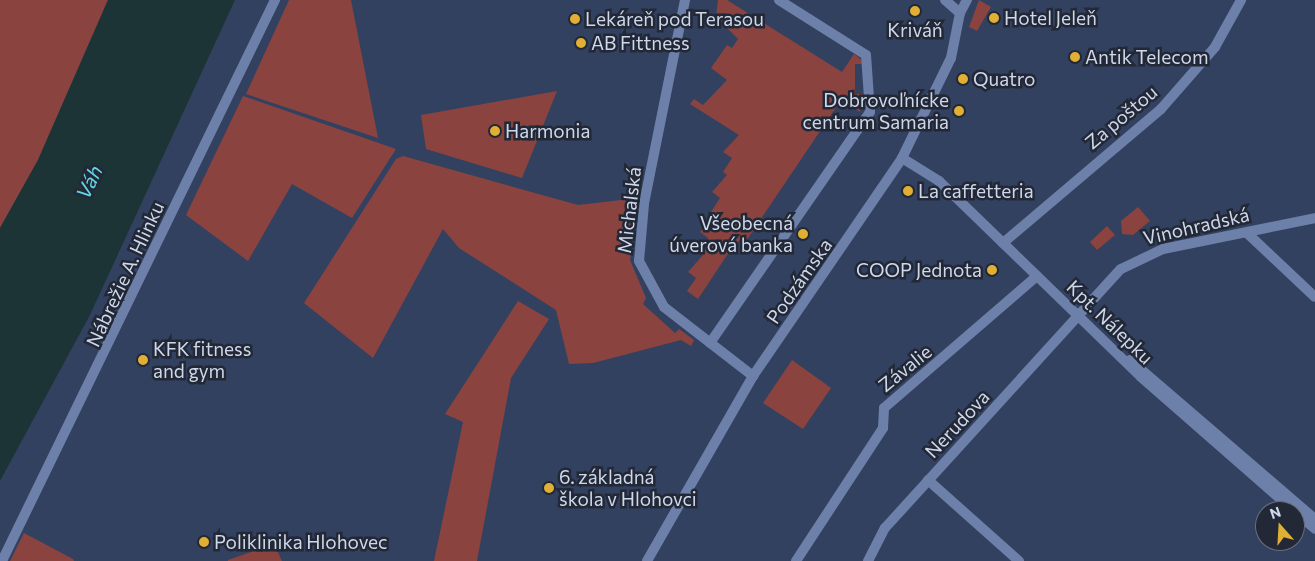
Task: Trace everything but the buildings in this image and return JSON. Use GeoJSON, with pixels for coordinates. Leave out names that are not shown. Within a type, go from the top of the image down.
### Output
{"type":"FeatureCollection","features":[{"type":"Feature","properties":{"kind":"street","name":"Nábrežie A. Hlinku"},"geometry":{"type":"LineString","coordinates":[[2,561],[275,0]]}},
{"type":"Feature","properties":{"kind":"street","name":"Michalská"},"geometry":{"type":"LineString","coordinates":[[685,0],[648,186],[639,260],[664,307],[753,376]]}},
{"type":"Feature","properties":{"kind":"street","name":"Podzámska"},"geometry":{"type":"LineString","coordinates":[[710,343],[870,112],[866,55],[779,0]]}},
{"type":"Feature","properties":{"kind":"street"},"geometry":{"type":"LineString","coordinates":[[945,0],[960,13]]}},
{"type":"Feature","properties":{"kind":"street","name":"Podzámska"},"geometry":{"type":"LineString","coordinates":[[647,561],[753,376],[902,158],[933,100],[951,58],[960,13],[967,0]]}},
{"type":"Feature","properties":{"kind":"street","name":"Za poštou"},"geometry":{"type":"LineString","coordinates":[[1003,243],[1160,109],[1215,47],[1241,0]]}},
{"type":"Feature","properties":{"kind":"street","name":"Kpt. Nálepku"},"geometry":{"type":"LineString","coordinates":[[902,158],[938,181],[1122,356],[1284,501]]}},
{"type":"Feature","properties":{"kind":"street","name":"Vinohradská"},"geometry":{"type":"LineString","coordinates":[[1080,317],[1137,258],[1315,218]]}},
{"type":"Feature","properties":{"kind":"street"},"geometry":{"type":"LineString","coordinates":[[1247,233],[1315,297]]}},
{"type":"Feature","properties":{"kind":"street","name":"Závalie"},"geometry":{"type":"LineString","coordinates":[[796,561],[883,428],[884,408],[1037,276]]}},
{"type":"Feature","properties":{"kind":"street","name":"Nerudova"},"geometry":{"type":"LineString","coordinates":[[868,561],[885,528],[1080,317]]}},
{"type":"Feature","properties":{"kind":"street"},"geometry":{"type":"LineString","coordinates":[[1122,356],[1147,371],[1315,519]]}},
{"type":"Feature","properties":{"kind":"street"},"geometry":{"type":"LineString","coordinates":[[928,480],[1019,561]]}},
{"type":"Feature","properties":{"kind":"street","name":"Kpt. Nálepku"},"geometry":{"type":"LineString","coordinates":[[1305,520],[1315,529]]}},
{"type":"Feature","properties":{"kind":"shaded area"},"geometry":{"type":"Polygon","coordinates":[[[0,0],[108,0],[38,160],[0,228],[0,0]]]}},
{"type":"Feature","properties":{"kind":"shaded area"},"geometry":{"type":"Polygon","coordinates":[[[289,0],[351,0],[378,138],[246,94],[289,0]]]}},
{"type":"Feature","properties":{"kind":"shaded area"},"geometry":{"type":"Polygon","coordinates":[[[718,0],[727,0],[842,72],[854,54],[862,60],[863,64],[855,64],[855,94],[863,94],[860,112],[841,100],[746,241],[742,238],[731,249],[698,299],[687,291],[696,278],[688,272],[703,255],[699,252],[708,238],[700,232],[715,215],[711,212],[720,198],[712,192],[727,175],[723,172],[732,158],[723,152],[739,135],[690,104],[694,99],[703,105],[727,80],[711,68],[727,45],[732,48],[738,39],[716,17],[718,0]]]}},
{"type":"Feature","properties":{"kind":"shaded area"},"geometry":{"type":"Polygon","coordinates":[[[979,0],[991,7],[977,31],[969,27],[979,0]]]}},
{"type":"Feature","properties":{"kind":"shaded area"},"geometry":{"type":"Polygon","coordinates":[[[557,91],[522,178],[426,149],[421,115],[557,91]]]}},
{"type":"Feature","properties":{"kind":"shaded area"},"geometry":{"type":"Polygon","coordinates":[[[243,96],[396,149],[352,218],[292,184],[248,261],[186,215],[243,96]]]}},
{"type":"Feature","properties":{"kind":"shaded area"},"geometry":{"type":"Polygon","coordinates":[[[403,156],[578,205],[639,198],[630,260],[646,298],[643,304],[675,333],[679,329],[694,340],[691,346],[681,340],[593,363],[569,364],[556,310],[459,248],[443,229],[373,358],[304,303],[396,159],[403,156]]]}},
{"type":"Feature","properties":{"kind":"shaded area"},"geometry":{"type":"Polygon","coordinates":[[[1138,207],[1150,221],[1133,235],[1122,234],[1121,221],[1138,207]]]}},
{"type":"Feature","properties":{"kind":"shaded area"},"geometry":{"type":"Polygon","coordinates":[[[1107,226],[1115,235],[1097,250],[1090,242],[1107,226]]]}},
{"type":"Feature","properties":{"kind":"shaded area"},"geometry":{"type":"Polygon","coordinates":[[[518,301],[549,319],[511,378],[477,561],[434,561],[463,422],[445,414],[518,301]]]}},
{"type":"Feature","properties":{"kind":"shaded area"},"geometry":{"type":"Polygon","coordinates":[[[792,360],[831,388],[803,429],[763,403],[792,360]]]}},
{"type":"Feature","properties":{"kind":"shaded area"},"geometry":{"type":"Polygon","coordinates":[[[24,533],[73,559],[74,561],[10,561],[24,533]]]}},
{"type":"Feature","properties":{"kind":"shaded area"},"geometry":{"type":"Polygon","coordinates":[[[274,544],[282,561],[228,561],[228,560],[274,544]]]}},
{"type":"Feature","properties":{"kind":"water","name":"Váh"},"geometry":{"type":"Polygon","coordinates":[[[108,0],[235,0],[90,315],[0,481],[0,228],[38,160],[108,0]]]}},
{"type":"Feature","properties":{"kind":"place","name":"Kriváň"},"geometry":{"type":"Point","coordinates":[915,11]}},
{"type":"Feature","properties":{"kind":"place","name":"Hotel Jeleň"},"geometry":{"type":"Point","coordinates":[994,18]}},
{"type":"Feature","properties":{"kind":"place","name":"Lekáreň pod Terasou"},"geometry":{"type":"Point","coordinates":[575,19]}},
{"type":"Feature","properties":{"kind":"place","name":"AB Fittness"},"geometry":{"type":"Point","coordinates":[581,43]}},
{"type":"Feature","properties":{"kind":"place","name":"Antik Telecom"},"geometry":{"type":"Point","coordinates":[1075,57]}},
{"type":"Feature","properties":{"kind":"place","name":"Quatro"},"geometry":{"type":"Point","coordinates":[963,79]}},
{"type":"Feature","properties":{"kind":"place","name":"Dobrovoľnícke centrum Samaria"},"geometry":{"type":"Point","coordinates":[959,111]}},
{"type":"Feature","properties":{"kind":"place","name":"Harmonia"},"geometry":{"type":"Point","coordinates":[495,131]}},
{"type":"Feature","properties":{"kind":"place","name":"La caffetteria"},"geometry":{"type":"Point","coordinates":[908,191]}},
{"type":"Feature","properties":{"kind":"place","name":"Všeobecná úverová banka"},"geometry":{"type":"Point","coordinates":[803,234]}},
{"type":"Feature","properties":{"kind":"place","name":"COOP Jednota"},"geometry":{"type":"Point","coordinates":[992,270]}},
{"type":"Feature","properties":{"kind":"place","name":"KFK fitness and gym"},"geometry":{"type":"Point","coordinates":[143,360]}},
{"type":"Feature","properties":{"kind":"place","name":"6. základná škola v Hlohovci"},"geometry":{"type":"Point","coordinates":[549,488]}},
{"type":"Feature","properties":{"kind":"place","name":"Poliklinika Hlohovec"},"geometry":{"type":"Point","coordinates":[204,542]}}]}
